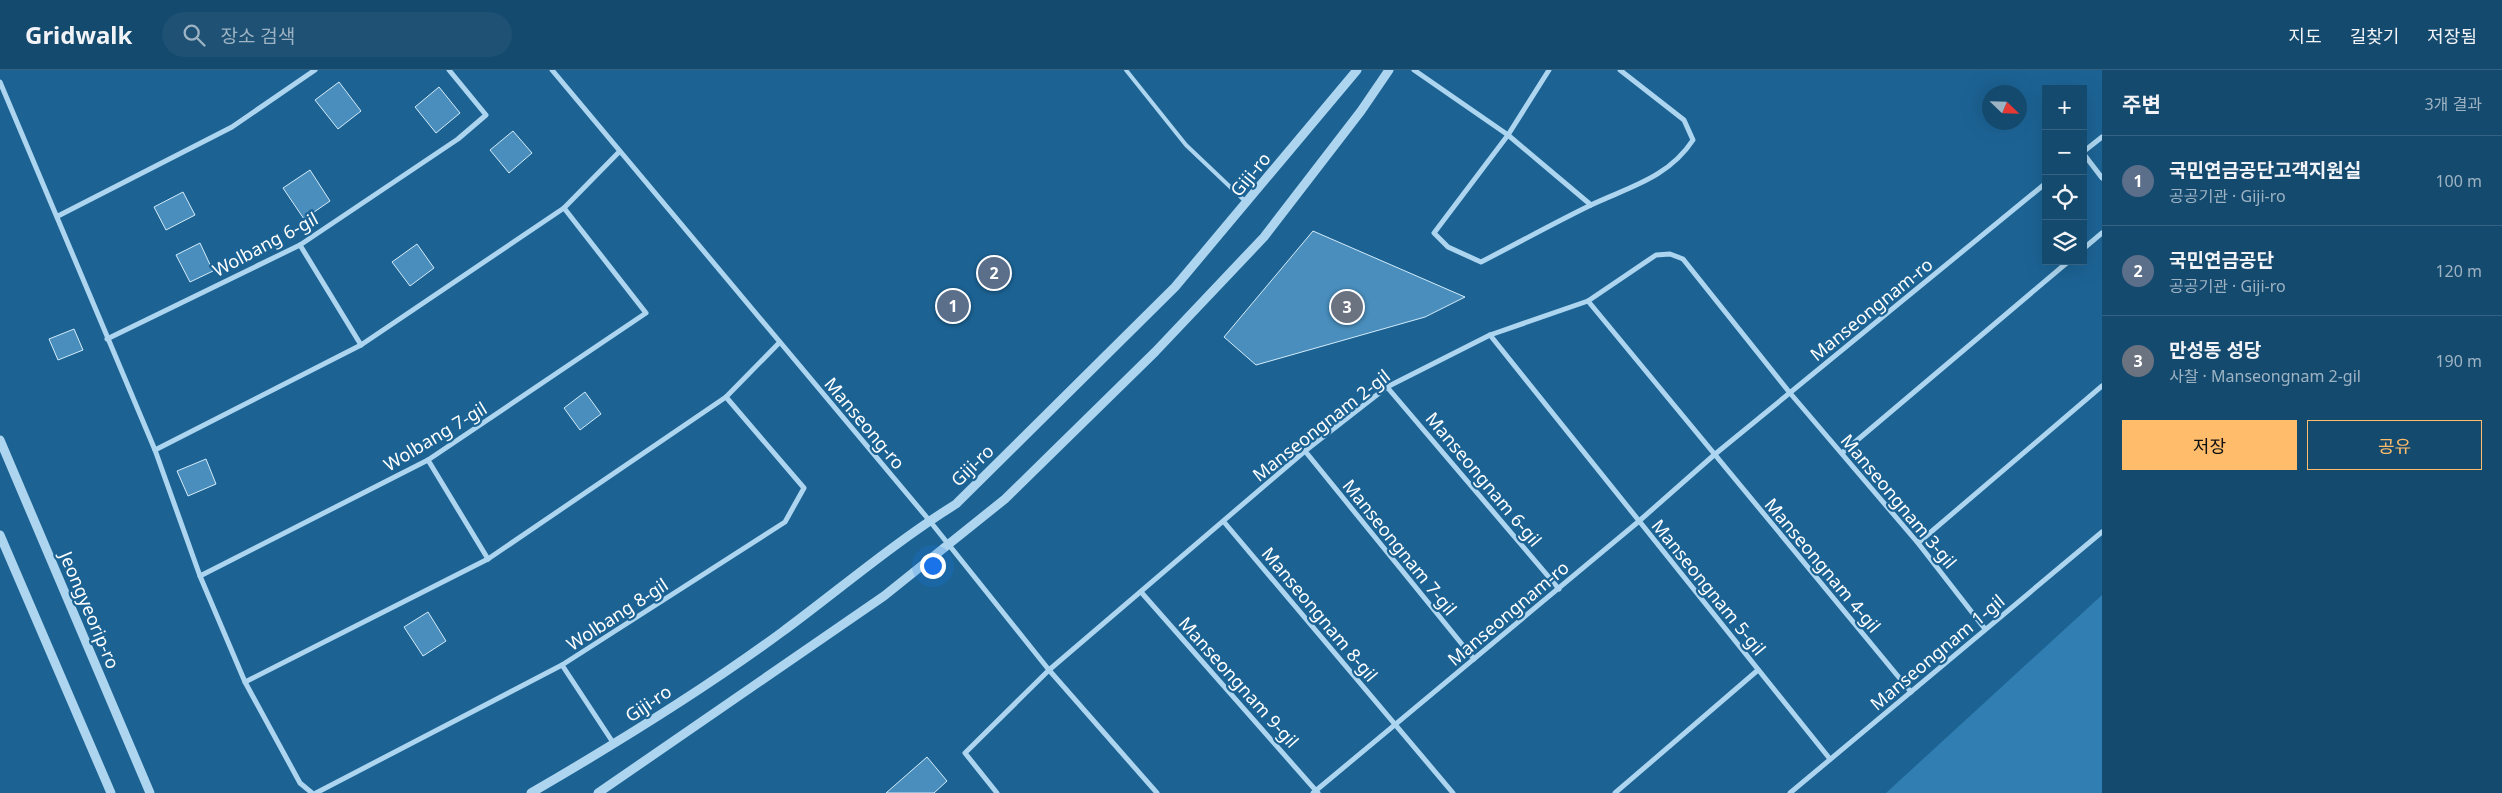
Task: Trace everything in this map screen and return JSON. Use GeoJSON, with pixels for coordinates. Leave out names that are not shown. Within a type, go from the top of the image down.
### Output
{"type":"FeatureCollection","features":[{"type":"Feature","properties":{"kind":"street"},"geometry":{"type":"LineString","coordinates":[[58,216],[232,126],[315,70]]}},
{"type":"Feature","properties":{"kind":"street","name":"Wolbang 6-gil"},"geometry":{"type":"LineString","coordinates":[[107,339],[300,245],[458,139],[486,115],[449,70]]}},
{"type":"Feature","properties":{"kind":"street","name":"Manseong-ro"},"geometry":{"type":"LineString","coordinates":[[552,70],[929,520],[1049,670],[1157,793]]}},
{"type":"Feature","properties":{"kind":"street","name":"Giji-ro"},"geometry":{"type":"LineString","coordinates":[[531,793],[615,745],[781,633],[929,520],[956,504],[1162,300],[1247,203],[1357,70]]}},
{"type":"Feature","properties":{"kind":"street"},"geometry":{"type":"LineString","coordinates":[[598,793],[884,596],[950,546],[1005,499],[1128,379],[1264,237],[1361,111],[1389,70]]}},
{"type":"Feature","properties":{"kind":"street"},"geometry":{"type":"LineString","coordinates":[[1414,70],[1508,135],[1591,205]]}},
{"type":"Feature","properties":{"kind":"street"},"geometry":{"type":"LineString","coordinates":[[1549,70],[1508,135],[1434,233],[1448,247],[1481,262],[1591,205],[1655,176],[1682,157],[1693,140],[1684,120],[1620,70]]}},
{"type":"Feature","properties":{"kind":"street"},"geometry":{"type":"LineString","coordinates":[[0,82],[155,450],[200,576],[245,682],[300,783],[312,793]]}},
{"type":"Feature","properties":{"kind":"street"},"geometry":{"type":"LineString","coordinates":[[2087,150],[2102,137]]}},
{"type":"Feature","properties":{"kind":"street"},"geometry":{"type":"LineString","coordinates":[[155,450],[361,345],[564,208],[619,152]]}},
{"type":"Feature","properties":{"kind":"street"},"geometry":{"type":"LineString","coordinates":[[2087,158],[2102,178]]}},
{"type":"Feature","properties":{"kind":"street","name":"Manseongnam-ro"},"geometry":{"type":"LineString","coordinates":[[1316,792],[1559,589],[1714,455],[2042,186]]}},
{"type":"Feature","properties":{"kind":"street","name":"Wolbang 7-gil"},"geometry":{"type":"LineString","coordinates":[[200,576],[428,460],[646,313],[564,208]]}},
{"type":"Feature","properties":{"kind":"street"},"geometry":{"type":"LineString","coordinates":[[2087,246],[2102,234]]}},
{"type":"Feature","properties":{"kind":"street"},"geometry":{"type":"LineString","coordinates":[[300,245],[361,345]]}},
{"type":"Feature","properties":{"kind":"street","name":"Manseongnam 2-gil"},"geometry":{"type":"LineString","coordinates":[[998,793],[965,753],[1049,670],[1305,451],[1387,387],[1490,335],[1588,301],[1656,255],[1670,254],[1683,259],[1790,393]]}},
{"type":"Feature","properties":{"kind":"street"},"geometry":{"type":"LineString","coordinates":[[1842,453],[2064,265]]}},
{"type":"Feature","properties":{"kind":"street"},"geometry":{"type":"LineString","coordinates":[[1588,301],[1714,455]]}},
{"type":"Feature","properties":{"kind":"street"},"geometry":{"type":"LineString","coordinates":[[1490,335],[1638,522]]}},
{"type":"Feature","properties":{"kind":"street"},"geometry":{"type":"LineString","coordinates":[[245,682],[488,559],[726,397],[779,342]]}},
{"type":"Feature","properties":{"kind":"street"},"geometry":{"type":"LineString","coordinates":[[1918,543],[2102,386]]}},
{"type":"Feature","properties":{"kind":"street","name":"Manseongnam 6-gil"},"geometry":{"type":"LineString","coordinates":[[1387,387],[1559,589]]}},
{"type":"Feature","properties":{"kind":"street","name":"Manseongnam 3-gil"},"geometry":{"type":"LineString","coordinates":[[1790,393],[1918,543],[1985,629]]}},
{"type":"Feature","properties":{"kind":"street","name":"Wolbang 8-gil"},"geometry":{"type":"LineString","coordinates":[[316,793],[562,665],[785,522],[804,488],[726,397]]}},
{"type":"Feature","properties":{"kind":"street","name":"Jeongyeorip-ro"},"geometry":{"type":"LineString","coordinates":[[0,440],[150,793]]}},
{"type":"Feature","properties":{"kind":"street","name":"Manseongnam 7-gil"},"geometry":{"type":"LineString","coordinates":[[1305,451],[1474,660]]}},
{"type":"Feature","properties":{"kind":"street","name":"Manseongnam 4-gil"},"geometry":{"type":"LineString","coordinates":[[1714,455],[1911,692]]}},
{"type":"Feature","properties":{"kind":"street"},"geometry":{"type":"LineString","coordinates":[[428,460],[488,559]]}},
{"type":"Feature","properties":{"kind":"street","name":"Manseongnam 8-gil"},"geometry":{"type":"LineString","coordinates":[[1224,522],[1396,724]]}},
{"type":"Feature","properties":{"kind":"street","name":"Manseongnam 5-gil"},"geometry":{"type":"LineString","coordinates":[[1638,522],[1830,759]]}},
{"type":"Feature","properties":{"kind":"street","name":"Manseongnam 1-gil"},"geometry":{"type":"LineString","coordinates":[[1790,793],[2102,532]]}},
{"type":"Feature","properties":{"kind":"street"},"geometry":{"type":"LineString","coordinates":[[0,535],[111,793]]}},
{"type":"Feature","properties":{"kind":"street","name":"Manseongnam 9-gil"},"geometry":{"type":"LineString","coordinates":[[1141,592],[1316,792]]}},
{"type":"Feature","properties":{"kind":"street"},"geometry":{"type":"LineString","coordinates":[[562,665],[615,745]]}},
{"type":"Feature","properties":{"kind":"street","name":"Manseongnam 5-gil"},"geometry":{"type":"LineString","coordinates":[[1615,793],[1758,670]]}},
{"type":"Feature","properties":{"kind":"street"},"geometry":{"type":"LineString","coordinates":[[1396,724],[1453,793]]}},
{"type":"Feature","properties":{"kind":"lane"},"geometry":{"type":"LineString","coordinates":[[1126,70],[1130,72],[1186,145],[1247,203]]}},
{"type":"Feature","properties":{"kind":"shaded area"},"geometry":{"type":"Polygon","coordinates":[[[2102,595],[2102,793],[1886,793],[2102,595]]]}},
{"type":"Feature","properties":{"kind":"building"},"geometry":{"type":"Polygon","coordinates":[[[339,82],[361,111],[338,129],[315,100],[339,82]]]}},
{"type":"Feature","properties":{"kind":"building"},"geometry":{"type":"Polygon","coordinates":[[[439,87],[460,113],[436,133],[415,107],[439,87]]]}},
{"type":"Feature","properties":{"kind":"building"},"geometry":{"type":"Polygon","coordinates":[[[513,131],[532,153],[509,173],[490,150],[513,131]]]}},
{"type":"Feature","properties":{"kind":"building"},"geometry":{"type":"Polygon","coordinates":[[[310,170],[330,201],[304,219],[283,188],[310,170]]]}},
{"type":"Feature","properties":{"kind":"building"},"geometry":{"type":"Polygon","coordinates":[[[183,192],[195,215],[166,230],[154,207],[183,192]]]}},
{"type":"Feature","properties":{"kind":"building"},"geometry":{"type":"Polygon","coordinates":[[[1313,231],[1465,297],[1425,317],[1256,365],[1224,337],[1313,231]]]}},
{"type":"Feature","properties":{"kind":"building"},"geometry":{"type":"Polygon","coordinates":[[[200,243],[213,271],[190,282],[176,255],[200,243]]]}},
{"type":"Feature","properties":{"kind":"building"},"geometry":{"type":"Polygon","coordinates":[[[417,244],[434,268],[410,286],[392,262],[417,244]]]}},
{"type":"Feature","properties":{"kind":"building"},"geometry":{"type":"Polygon","coordinates":[[[74,329],[83,350],[58,360],[49,339],[74,329]]]}},
{"type":"Feature","properties":{"kind":"building"},"geometry":{"type":"Polygon","coordinates":[[[585,392],[601,414],[580,430],[564,408],[585,392]]]}},
{"type":"Feature","properties":{"kind":"building"},"geometry":{"type":"Polygon","coordinates":[[[206,459],[216,484],[188,496],[177,471],[206,459]]]}},
{"type":"Feature","properties":{"kind":"building"},"geometry":{"type":"Polygon","coordinates":[[[428,612],[446,641],[423,656],[404,627],[428,612]]]}},
{"type":"Feature","properties":{"kind":"building"},"geometry":{"type":"Polygon","coordinates":[[[927,757],[947,781],[934,793],[886,793],[927,757]]]}},
{"type":"Feature","properties":{"kind":"place","name":"국민연금공단"},"geometry":{"type":"Point","coordinates":[994,273]}},
{"type":"Feature","properties":{"kind":"place","name":"국민연금공단고객지원실"},"geometry":{"type":"Point","coordinates":[953,306]}},
{"type":"Feature","properties":{"kind":"place","name":"만성동 성당"},"geometry":{"type":"Point","coordinates":[1347,307]}}]}
